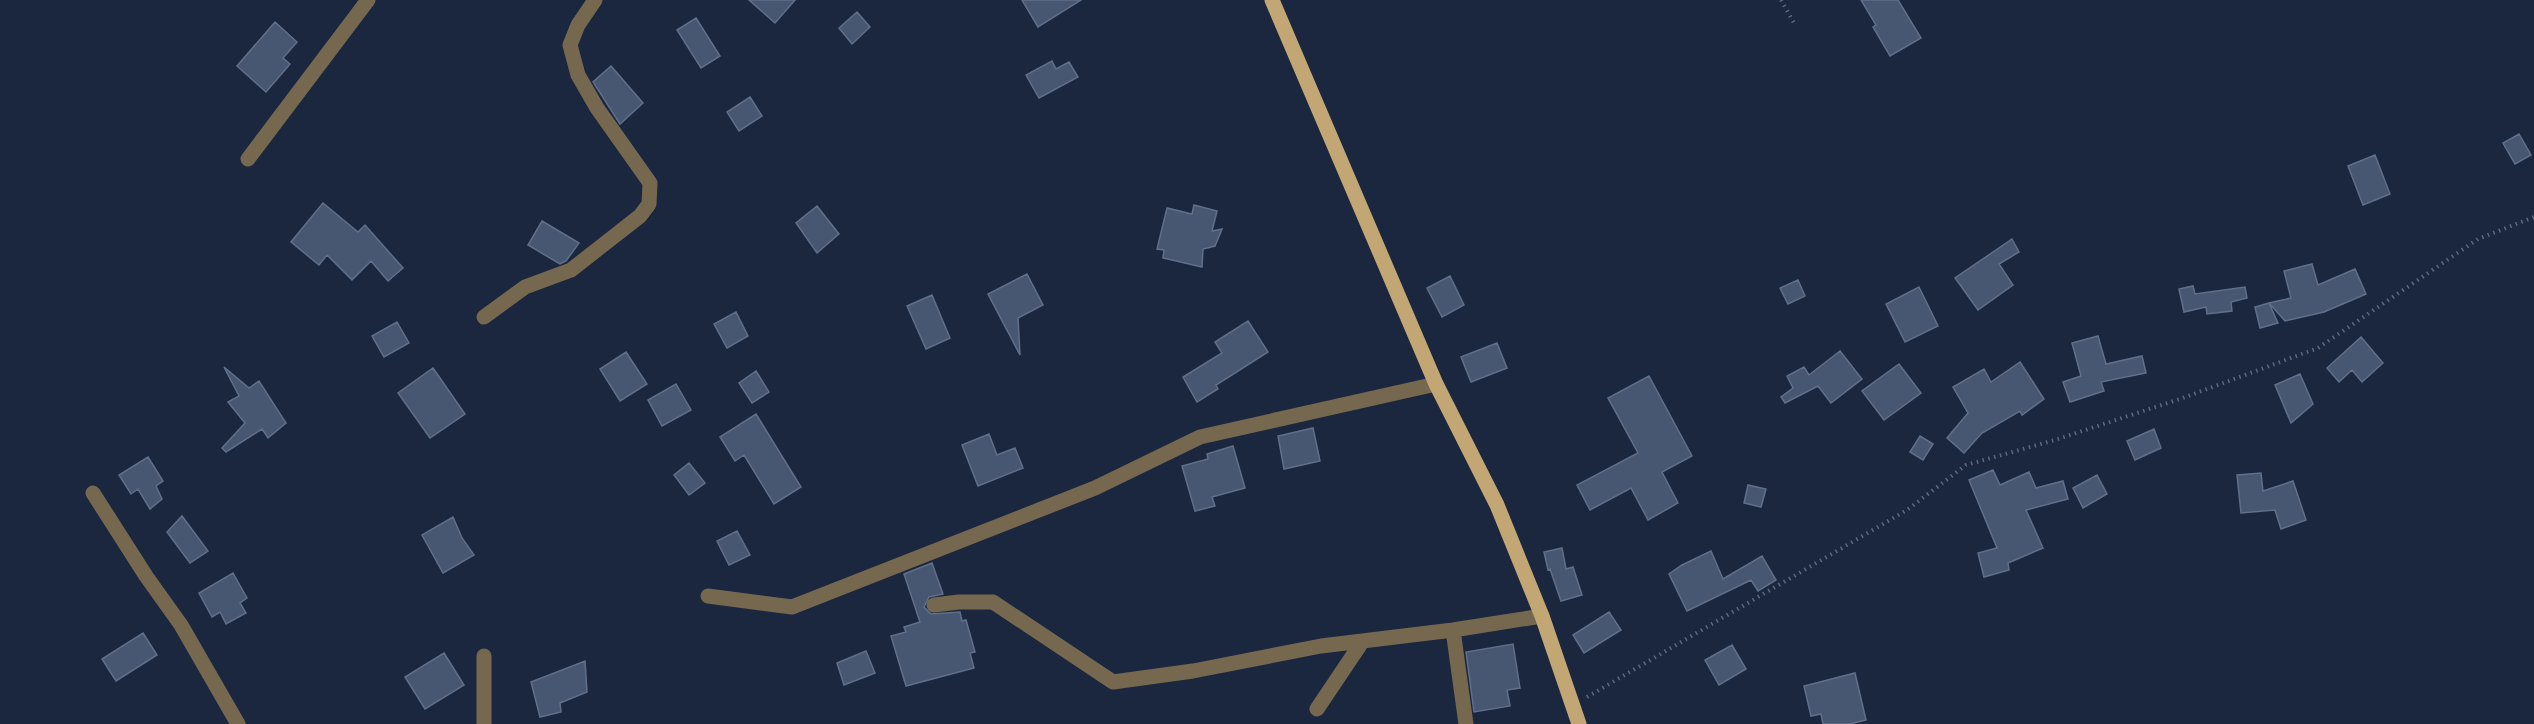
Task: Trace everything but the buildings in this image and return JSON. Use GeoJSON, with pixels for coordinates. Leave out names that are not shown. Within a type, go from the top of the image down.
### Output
{"type":"FeatureCollection","features":[{"type":"Feature","properties":{"kind":"main road"},"geometry":{"type":"LineString","coordinates":[[1272,0],[1436,384],[1497,505],[1542,616],[1579,724]]}},
{"type":"Feature","properties":{"kind":"street"},"geometry":{"type":"LineString","coordinates":[[248,159],[368,0]]}},
{"type":"Feature","properties":{"kind":"street"},"geometry":{"type":"LineString","coordinates":[[484,317],[525,287],[571,270],[640,216],[649,204],[650,183],[597,108],[579,75],[570,45],[578,26],[595,0]]}},
{"type":"Feature","properties":{"kind":"street"},"geometry":{"type":"LineString","coordinates":[[708,596],[792,607],[1095,488],[1200,437],[1436,384]]}},
{"type":"Feature","properties":{"kind":"street"},"geometry":{"type":"LineString","coordinates":[[93,493],[146,576],[181,625],[238,724]]}},
{"type":"Feature","properties":{"kind":"street"},"geometry":{"type":"LineString","coordinates":[[934,605],[993,602],[1113,682],[1193,671],[1321,645],[1362,642],[1542,616]]}},
{"type":"Feature","properties":{"kind":"street"},"geometry":{"type":"LineString","coordinates":[[1453,630],[1466,724]]}},
{"type":"Feature","properties":{"kind":"street"},"geometry":{"type":"LineString","coordinates":[[1317,709],[1362,642]]}},
{"type":"Feature","properties":{"kind":"street"},"geometry":{"type":"LineString","coordinates":[[484,656],[484,724]]}},
{"type":"Feature","properties":{"kind":"path"},"geometry":{"type":"LineString","coordinates":[[1781,0],[1794,23]]}},
{"type":"Feature","properties":{"kind":"path"},"geometry":{"type":"LineString","coordinates":[[1573,705],[1907,510],[1966,465],[2055,440],[2183,398],[2318,348],[2478,239],[2534,217]]}}]}
